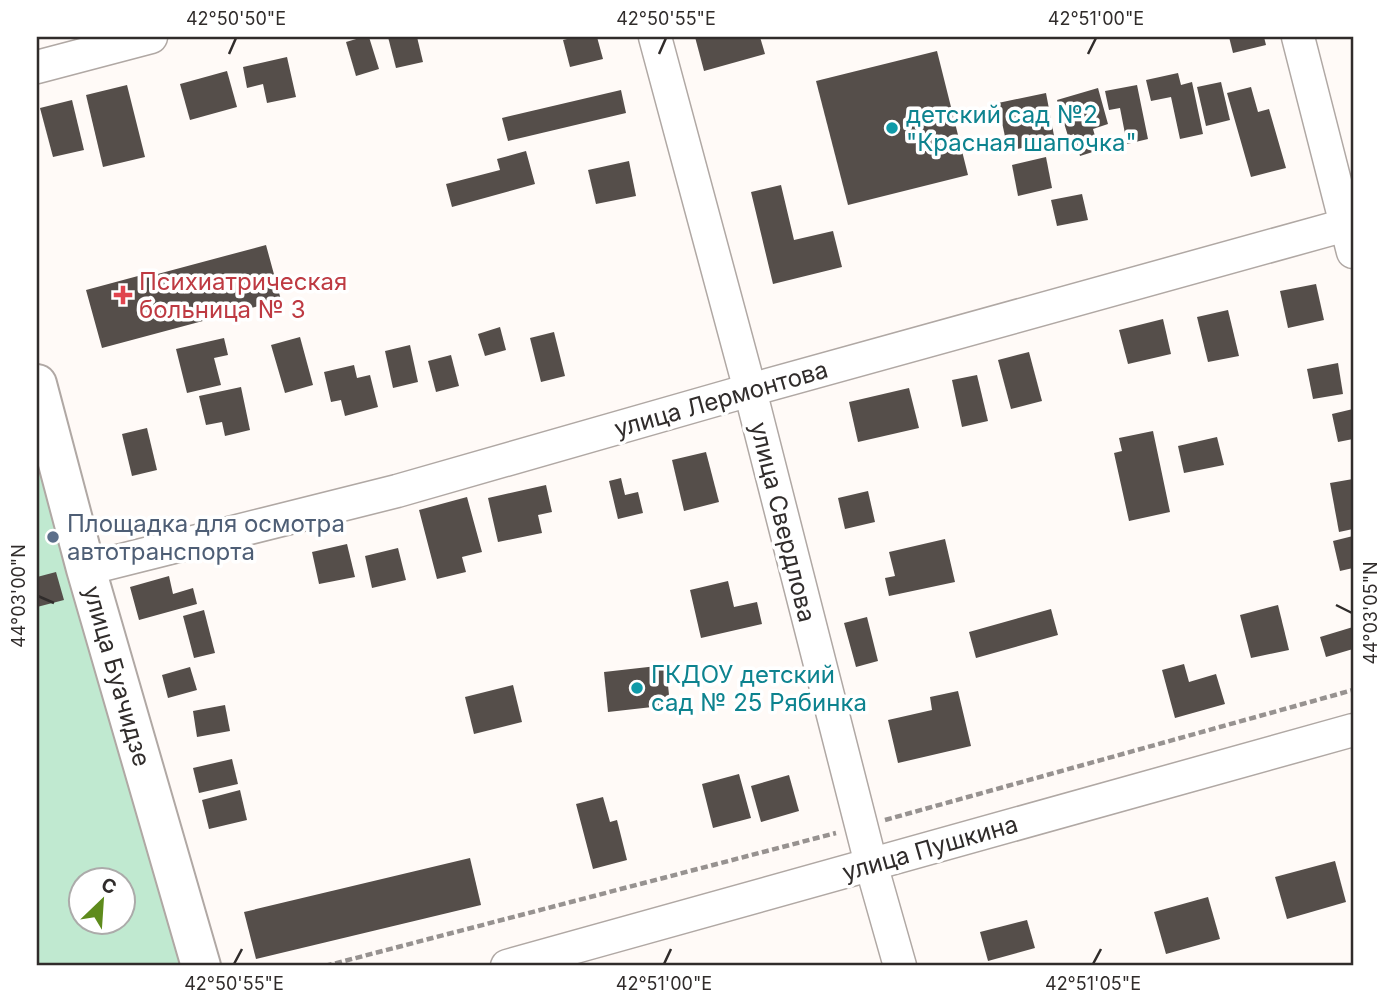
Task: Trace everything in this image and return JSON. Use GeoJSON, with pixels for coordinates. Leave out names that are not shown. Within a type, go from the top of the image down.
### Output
{"type":"FeatureCollection","features":[{"type":"Feature","properties":{"kind":"main road","name":"улица Буачидзе"},"geometry":{"type":"LineString","coordinates":[[37,384],[86,569],[201,966]]}},
{"type":"Feature","properties":{"kind":"street"},"geometry":{"type":"LineString","coordinates":[[37,67],[151,37]]}},
{"type":"Feature","properties":{"kind":"street","name":"улица Свердлова"},"geometry":{"type":"LineString","coordinates":[[655,37],[900,966]]}},
{"type":"Feature","properties":{"kind":"street"},"geometry":{"type":"LineString","coordinates":[[1298,37],[1351,234]]}},
{"type":"Feature","properties":{"kind":"street","name":"улица Лермонтова"},"geometry":{"type":"LineString","coordinates":[[86,569],[397,491],[750,390],[1351,234]]}},
{"type":"Feature","properties":{"kind":"street","name":"улица Пушкина"},"geometry":{"type":"LineString","coordinates":[[507,966],[1353,730]]}},
{"type":"Feature","properties":{"kind":"green space"},"geometry":{"type":"Polygon","coordinates":[[[37,433],[181,966],[37,966],[37,433]]]}},
{"type":"Feature","properties":{"kind":"building"},"geometry":{"type":"Polygon","coordinates":[[[369,37],[379,69],[356,76],[346,42],[369,37]]]}},
{"type":"Feature","properties":{"kind":"building"},"geometry":{"type":"Polygon","coordinates":[[[388,37],[417,37],[423,62],[396,68],[388,37]]]}},
{"type":"Feature","properties":{"kind":"building"},"geometry":{"type":"Polygon","coordinates":[[[597,37],[603,59],[570,67],[563,40],[597,37]]]}},
{"type":"Feature","properties":{"kind":"building"},"geometry":{"type":"Polygon","coordinates":[[[695,37],[760,37],[765,54],[704,71],[695,37]]]}},
{"type":"Feature","properties":{"kind":"building"},"geometry":{"type":"Polygon","coordinates":[[[1229,37],[1264,37],[1266,45],[1233,53],[1229,37]]]}},
{"type":"Feature","properties":{"kind":"building","name":"детский сад №2 \"Красная шапочка\""},"geometry":{"type":"Polygon","coordinates":[[[937,51],[968,175],[848,205],[816,81],[937,51]]]}},
{"type":"Feature","properties":{"kind":"building"},"geometry":{"type":"Polygon","coordinates":[[[287,57],[296,97],[267,103],[263,84],[247,88],[243,67],[287,57]]]}},
{"type":"Feature","properties":{"kind":"building"},"geometry":{"type":"Polygon","coordinates":[[[227,71],[237,107],[190,120],[180,84],[227,71]]]}},
{"type":"Feature","properties":{"kind":"building"},"geometry":{"type":"Polygon","coordinates":[[[1178,73],[1181,85],[1192,82],[1203,134],[1180,139],[1171,97],[1151,101],[1146,80],[1178,73]]]}},
{"type":"Feature","properties":{"kind":"building"},"geometry":{"type":"Polygon","coordinates":[[[1221,82],[1230,120],[1206,126],[1197,87],[1221,82]]]}},
{"type":"Feature","properties":{"kind":"building"},"geometry":{"type":"Polygon","coordinates":[[[127,85],[145,157],[103,167],[86,95],[127,85]]]}},
{"type":"Feature","properties":{"kind":"building"},"geometry":{"type":"Polygon","coordinates":[[[1137,85],[1148,139],[1127,144],[1120,108],[1109,110],[1105,91],[1137,85]]]}},
{"type":"Feature","properties":{"kind":"building"},"geometry":{"type":"Polygon","coordinates":[[[1251,87],[1258,112],[1269,109],[1286,168],[1251,177],[1227,93],[1251,87]]]}},
{"type":"Feature","properties":{"kind":"building"},"geometry":{"type":"Polygon","coordinates":[[[1098,88],[1108,124],[1093,129],[1099,150],[1080,156],[1074,134],[1068,136],[1057,100],[1098,88]]]}},
{"type":"Feature","properties":{"kind":"building"},"geometry":{"type":"Polygon","coordinates":[[[621,90],[626,113],[508,141],[502,118],[621,90]]]}},
{"type":"Feature","properties":{"kind":"building"},"geometry":{"type":"Polygon","coordinates":[[[1046,93],[1055,141],[1008,151],[998,103],[1046,93]]]}},
{"type":"Feature","properties":{"kind":"building"},"geometry":{"type":"Polygon","coordinates":[[[72,100],[84,150],[53,157],[40,108],[72,100]]]}},
{"type":"Feature","properties":{"kind":"building"},"geometry":{"type":"Polygon","coordinates":[[[526,151],[535,184],[452,207],[446,184],[500,170],[497,159],[526,151]]]}},
{"type":"Feature","properties":{"kind":"building"},"geometry":{"type":"Polygon","coordinates":[[[1046,157],[1052,188],[1018,196],[1012,165],[1046,157]]]}},
{"type":"Feature","properties":{"kind":"building"},"geometry":{"type":"Polygon","coordinates":[[[629,161],[636,196],[596,204],[588,170],[629,161]]]}},
{"type":"Feature","properties":{"kind":"building"},"geometry":{"type":"Polygon","coordinates":[[[781,185],[794,240],[833,231],[842,267],[773,284],[751,192],[781,185]]]}},
{"type":"Feature","properties":{"kind":"building"},"geometry":{"type":"Polygon","coordinates":[[[1082,194],[1088,220],[1057,226],[1051,200],[1082,194]]]}},
{"type":"Feature","properties":{"kind":"building"},"geometry":{"type":"Polygon","coordinates":[[[266,245],[281,300],[102,348],[86,290],[138,276],[139,279],[266,245]]]}},
{"type":"Feature","properties":{"kind":"building"},"geometry":{"type":"Polygon","coordinates":[[[1316,284],[1324,320],[1288,328],[1280,291],[1316,284]]]}},
{"type":"Feature","properties":{"kind":"building"},"geometry":{"type":"Polygon","coordinates":[[[1228,310],[1239,356],[1208,362],[1197,317],[1228,310]]]}},
{"type":"Feature","properties":{"kind":"building"},"geometry":{"type":"Polygon","coordinates":[[[1163,319],[1171,354],[1128,364],[1119,330],[1163,319]]]}},
{"type":"Feature","properties":{"kind":"building"},"geometry":{"type":"Polygon","coordinates":[[[500,327],[506,350],[485,356],[478,334],[500,327]]]}},
{"type":"Feature","properties":{"kind":"building"},"geometry":{"type":"Polygon","coordinates":[[[554,332],[565,376],[541,382],[530,338],[554,332]]]}},
{"type":"Feature","properties":{"kind":"building"},"geometry":{"type":"Polygon","coordinates":[[[300,337],[313,385],[285,393],[271,345],[300,337]]]}},
{"type":"Feature","properties":{"kind":"building"},"geometry":{"type":"Polygon","coordinates":[[[224,338],[228,355],[214,358],[221,385],[187,393],[176,349],[224,338]]]}},
{"type":"Feature","properties":{"kind":"building"},"geometry":{"type":"Polygon","coordinates":[[[410,345],[418,382],[393,388],[385,351],[410,345]]]}},
{"type":"Feature","properties":{"kind":"building"},"geometry":{"type":"Polygon","coordinates":[[[1029,352],[1042,401],[1011,409],[998,360],[1029,352]]]}},
{"type":"Feature","properties":{"kind":"building"},"geometry":{"type":"Polygon","coordinates":[[[451,355],[459,386],[436,392],[428,361],[451,355]]]}},
{"type":"Feature","properties":{"kind":"building"},"geometry":{"type":"Polygon","coordinates":[[[1338,363],[1343,394],[1313,399],[1307,369],[1338,363]]]}},
{"type":"Feature","properties":{"kind":"building"},"geometry":{"type":"Polygon","coordinates":[[[354,365],[357,378],[370,375],[378,407],[345,416],[341,400],[331,402],[324,372],[354,365]]]}},
{"type":"Feature","properties":{"kind":"building"},"geometry":{"type":"Polygon","coordinates":[[[977,375],[988,421],[962,427],[952,380],[977,375]]]}},
{"type":"Feature","properties":{"kind":"building"},"geometry":{"type":"Polygon","coordinates":[[[241,387],[250,430],[225,436],[222,422],[206,425],[199,396],[241,387]]]}},
{"type":"Feature","properties":{"kind":"building"},"geometry":{"type":"Polygon","coordinates":[[[909,388],[919,428],[858,442],[849,402],[909,388]]]}},
{"type":"Feature","properties":{"kind":"building"},"geometry":{"type":"Polygon","coordinates":[[[1353,409],[1353,439],[1338,442],[1332,414],[1353,409]]]}},
{"type":"Feature","properties":{"kind":"building"},"geometry":{"type":"Polygon","coordinates":[[[147,428],[157,470],[132,476],[122,434],[147,428]]]}},
{"type":"Feature","properties":{"kind":"building"},"geometry":{"type":"Polygon","coordinates":[[[1153,431],[1170,512],[1129,521],[1114,453],[1122,451],[1119,438],[1153,431]]]}},
{"type":"Feature","properties":{"kind":"building"},"geometry":{"type":"Polygon","coordinates":[[[1217,437],[1224,465],[1184,473],[1178,446],[1217,437]]]}},
{"type":"Feature","properties":{"kind":"building"},"geometry":{"type":"Polygon","coordinates":[[[706,452],[719,502],[684,511],[672,460],[706,452]]]}},
{"type":"Feature","properties":{"kind":"building"},"geometry":{"type":"Polygon","coordinates":[[[621,478],[625,495],[638,492],[643,513],[618,519],[609,481],[621,478]]]}},
{"type":"Feature","properties":{"kind":"building"},"geometry":{"type":"Polygon","coordinates":[[[1353,479],[1353,529],[1339,532],[1330,483],[1353,479]]]}},
{"type":"Feature","properties":{"kind":"building"},"geometry":{"type":"Polygon","coordinates":[[[546,485],[552,512],[538,515],[542,533],[498,542],[488,498],[546,485]]]}},
{"type":"Feature","properties":{"kind":"building"},"geometry":{"type":"Polygon","coordinates":[[[868,491],[875,522],[845,529],[838,498],[868,491]]]}},
{"type":"Feature","properties":{"kind":"building"},"geometry":{"type":"Polygon","coordinates":[[[467,497],[482,552],[462,557],[466,572],[437,579],[419,510],[467,497]]]}},
{"type":"Feature","properties":{"kind":"building"},"geometry":{"type":"Polygon","coordinates":[[[1353,536],[1353,568],[1340,571],[1333,541],[1353,536]]]}},
{"type":"Feature","properties":{"kind":"building"},"geometry":{"type":"Polygon","coordinates":[[[945,539],[955,582],[889,596],[885,578],[895,576],[889,552],[945,539]]]}},
{"type":"Feature","properties":{"kind":"building"},"geometry":{"type":"Polygon","coordinates":[[[347,544],[355,577],[319,584],[312,552],[347,544]]]}},
{"type":"Feature","properties":{"kind":"building"},"geometry":{"type":"Polygon","coordinates":[[[398,548],[406,580],[372,588],[365,556],[398,548]]]}},
{"type":"Feature","properties":{"kind":"building"},"geometry":{"type":"Polygon","coordinates":[[[56,572],[64,600],[37,607],[37,577],[56,572]]]}},
{"type":"Feature","properties":{"kind":"building"},"geometry":{"type":"Polygon","coordinates":[[[169,576],[173,594],[193,588],[197,604],[139,620],[130,587],[169,576]]]}},
{"type":"Feature","properties":{"kind":"building"},"geometry":{"type":"Polygon","coordinates":[[[728,581],[734,607],[757,602],[762,624],[701,638],[690,590],[728,581]]]}},
{"type":"Feature","properties":{"kind":"building"},"geometry":{"type":"Polygon","coordinates":[[[1278,605],[1289,650],[1251,658],[1240,615],[1278,605]]]}},
{"type":"Feature","properties":{"kind":"building"},"geometry":{"type":"Polygon","coordinates":[[[1051,609],[1058,635],[976,658],[969,632],[1051,609]]]}},
{"type":"Feature","properties":{"kind":"building"},"geometry":{"type":"Polygon","coordinates":[[[204,610],[215,653],[194,658],[183,616],[204,610]]]}},
{"type":"Feature","properties":{"kind":"building"},"geometry":{"type":"Polygon","coordinates":[[[867,617],[878,661],[856,667],[844,623],[867,617]]]}},
{"type":"Feature","properties":{"kind":"building"},"geometry":{"type":"Polygon","coordinates":[[[1353,627],[1353,649],[1326,657],[1320,637],[1353,627]]]}},
{"type":"Feature","properties":{"kind":"building"},"geometry":{"type":"Polygon","coordinates":[[[1184,664],[1189,682],[1216,674],[1225,704],[1175,718],[1162,670],[1184,664]]]}},
{"type":"Feature","properties":{"kind":"building","name":"ГКДОУ детский сад № 25 Рябинка"},"geometry":{"type":"Polygon","coordinates":[[[666,665],[670,705],[608,712],[604,672],[666,665]]]}},
{"type":"Feature","properties":{"kind":"building"},"geometry":{"type":"Polygon","coordinates":[[[190,667],[197,690],[168,698],[162,675],[190,667]]]}},
{"type":"Feature","properties":{"kind":"building"},"geometry":{"type":"Polygon","coordinates":[[[513,685],[522,722],[474,734],[465,697],[513,685]]]}},
{"type":"Feature","properties":{"kind":"building"},"geometry":{"type":"Polygon","coordinates":[[[958,691],[971,746],[898,763],[888,720],[932,710],[930,697],[958,691]]]}},
{"type":"Feature","properties":{"kind":"building"},"geometry":{"type":"Polygon","coordinates":[[[225,705],[230,731],[197,737],[193,711],[225,705]]]}},
{"type":"Feature","properties":{"kind":"building"},"geometry":{"type":"Polygon","coordinates":[[[232,759],[238,784],[199,793],[193,768],[232,759]]]}},
{"type":"Feature","properties":{"kind":"building"},"geometry":{"type":"Polygon","coordinates":[[[739,774],[751,818],[713,828],[702,784],[739,774]]]}},
{"type":"Feature","properties":{"kind":"building"},"geometry":{"type":"Polygon","coordinates":[[[789,775],[799,811],[761,822],[751,786],[789,775]]]}},
{"type":"Feature","properties":{"kind":"building"},"geometry":{"type":"Polygon","coordinates":[[[240,790],[247,820],[209,829],[202,800],[240,790]]]}},
{"type":"Feature","properties":{"kind":"building"},"geometry":{"type":"Polygon","coordinates":[[[603,797],[610,822],[617,820],[627,860],[593,869],[576,804],[603,797]]]}},
{"type":"Feature","properties":{"kind":"building"},"geometry":{"type":"Polygon","coordinates":[[[470,858],[481,905],[256,959],[244,912],[470,858]]]}},
{"type":"Feature","properties":{"kind":"building"},"geometry":{"type":"Polygon","coordinates":[[[1335,861],[1346,902],[1287,919],[1275,877],[1335,861]]]}},
{"type":"Feature","properties":{"kind":"building"},"geometry":{"type":"Polygon","coordinates":[[[1208,897],[1220,939],[1166,954],[1154,912],[1208,897]]]}},
{"type":"Feature","properties":{"kind":"building"},"geometry":{"type":"Polygon","coordinates":[[[1027,920],[1035,948],[988,961],[980,932],[1027,920]]]}},
{"type":"Feature","properties":{"kind":"place","name":"детский сад №2 \"Красная шапочка\""},"geometry":{"type":"Point","coordinates":[892,128]}},
{"type":"Feature","properties":{"kind":"place","name":"Психиатрическая больница № 3"},"geometry":{"type":"Point","coordinates":[123,295]}},
{"type":"Feature","properties":{"kind":"place","name":"Площадка для осмотра автотранспорта"},"geometry":{"type":"Point","coordinates":[53,537]}},
{"type":"Feature","properties":{"kind":"place","name":"ГКДОУ детский сад № 25 Рябинка"},"geometry":{"type":"Point","coordinates":[637,688]}}]}
